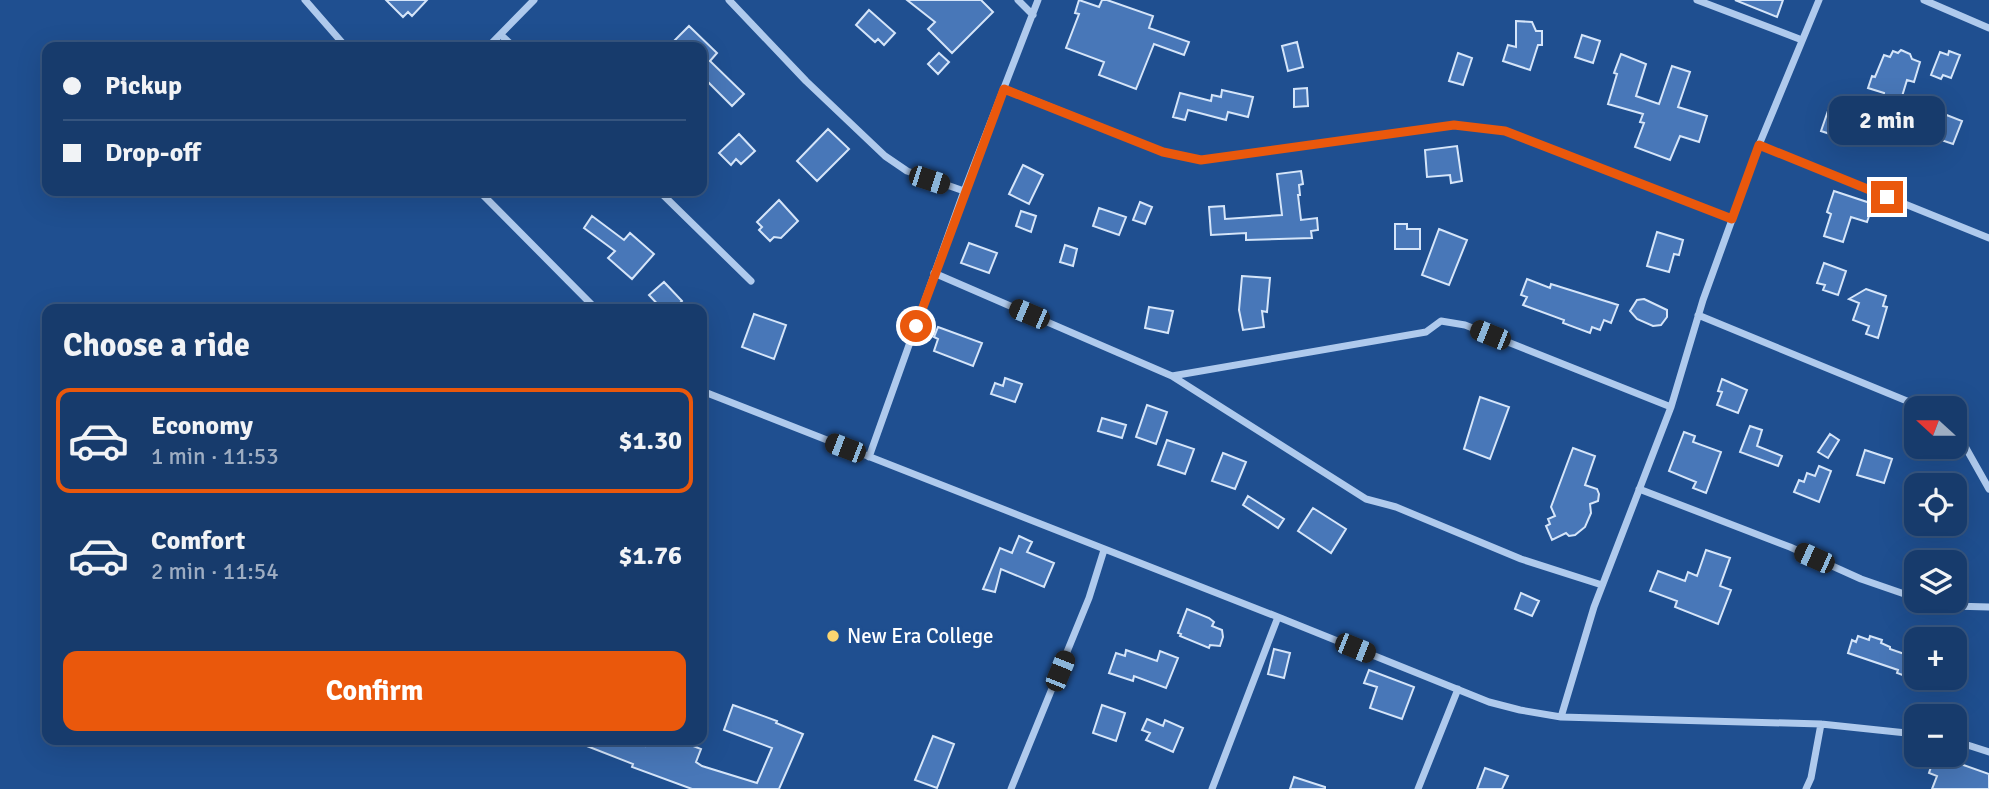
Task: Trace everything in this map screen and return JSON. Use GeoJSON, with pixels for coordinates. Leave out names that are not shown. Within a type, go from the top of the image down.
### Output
{"type":"FeatureCollection","features":[{"type":"Feature","properties":{"kind":"street"},"geometry":{"type":"LineString","coordinates":[[305,0],[342,42]]}},
{"type":"Feature","properties":{"kind":"street"},"geometry":{"type":"LineString","coordinates":[[493,42],[534,0]]}},
{"type":"Feature","properties":{"kind":"street"},"geometry":{"type":"LineString","coordinates":[[729,0],[806,81],[885,156],[907,171],[964,191]]}},
{"type":"Feature","properties":{"kind":"street"},"geometry":{"type":"LineString","coordinates":[[1018,0],[1033,15]]}},
{"type":"Feature","properties":{"kind":"street"},"geometry":{"type":"LineString","coordinates":[[869,457],[964,191],[1038,0]]}},
{"type":"Feature","properties":{"kind":"street"},"geometry":{"type":"LineString","coordinates":[[1697,0],[1802,40]]}},
{"type":"Feature","properties":{"kind":"street"},"geometry":{"type":"LineString","coordinates":[[1561,716],[1602,585],[1671,407],[1698,316],[1732,219],[1759,145],[1819,0]]}},
{"type":"Feature","properties":{"kind":"street"},"geometry":{"type":"LineString","coordinates":[[1924,0],[1989,28]]}},
{"type":"Feature","properties":{"kind":"street"},"geometry":{"type":"LineString","coordinates":[[501,35],[508,42]]}},
{"type":"Feature","properties":{"kind":"street"},"geometry":{"type":"LineString","coordinates":[[1004,89],[1163,152],[1201,160],[1454,125],[1494,129],[1732,219]]}},
{"type":"Feature","properties":{"kind":"street"},"geometry":{"type":"LineString","coordinates":[[1759,145],[1989,238]]}},
{"type":"Feature","properties":{"kind":"street"},"geometry":{"type":"LineString","coordinates":[[484,196],[591,304]]}},
{"type":"Feature","properties":{"kind":"street"},"geometry":{"type":"LineString","coordinates":[[664,196],[751,281]]}},
{"type":"Feature","properties":{"kind":"street"},"geometry":{"type":"LineString","coordinates":[[934,273],[1172,376],[1366,499],[1396,507],[1521,559],[1602,585]]}},
{"type":"Feature","properties":{"kind":"street"},"geometry":{"type":"LineString","coordinates":[[1698,316],[1904,400]]}},
{"type":"Feature","properties":{"kind":"street"},"geometry":{"type":"LineString","coordinates":[[1172,376],[1426,332],[1441,321],[1465,325],[1671,407]]}},
{"type":"Feature","properties":{"kind":"street"},"geometry":{"type":"LineString","coordinates":[[707,393],[1489,702],[1561,716],[1821,723],[1904,733]]}},
{"type":"Feature","properties":{"kind":"street"},"geometry":{"type":"LineString","coordinates":[[1967,450],[1989,489]]}},
{"type":"Feature","properties":{"kind":"street"},"geometry":{"type":"LineString","coordinates":[[1639,489],[1904,594]]}},
{"type":"Feature","properties":{"kind":"street"},"geometry":{"type":"LineString","coordinates":[[1011,789],[1089,598],[1104,550]]}},
{"type":"Feature","properties":{"kind":"street"},"geometry":{"type":"LineString","coordinates":[[1967,606],[1989,607]]}},
{"type":"Feature","properties":{"kind":"street"},"geometry":{"type":"LineString","coordinates":[[1212,789],[1278,617]]}},
{"type":"Feature","properties":{"kind":"street"},"geometry":{"type":"LineString","coordinates":[[1418,789],[1458,689]]}},
{"type":"Feature","properties":{"kind":"street"},"geometry":{"type":"LineString","coordinates":[[1806,789],[1811,778],[1821,723]]}},
{"type":"Feature","properties":{"kind":"street"},"geometry":{"type":"LineString","coordinates":[[1967,745],[1989,752]]}},
{"type":"Feature","properties":{"kind":"building"},"geometry":{"type":"Polygon","coordinates":[[[386,0],[427,0],[412,16],[408,12],[403,17],[386,0]]]}},
{"type":"Feature","properties":{"kind":"building"},"geometry":{"type":"Polygon","coordinates":[[[907,0],[981,0],[993,12],[952,53],[928,29],[935,22],[907,0]]]}},
{"type":"Feature","properties":{"kind":"building"},"geometry":{"type":"Polygon","coordinates":[[[1079,0],[1099,7],[1102,0],[1107,0],[1153,16],[1149,28],[1189,42],[1184,55],[1154,44],[1136,89],[1099,75],[1104,62],[1066,48],[1079,14],[1075,13],[1079,0]]]}},
{"type":"Feature","properties":{"kind":"building"},"geometry":{"type":"Polygon","coordinates":[[[1735,0],[1783,0],[1777,17],[1735,0]]]}},
{"type":"Feature","properties":{"kind":"building"},"geometry":{"type":"Polygon","coordinates":[[[869,10],[895,33],[884,45],[878,39],[875,42],[856,25],[869,10]]]}},
{"type":"Feature","properties":{"kind":"building"},"geometry":{"type":"Polygon","coordinates":[[[1516,21],[1532,22],[1536,31],[1542,31],[1542,45],[1538,45],[1530,70],[1503,61],[1508,45],[1516,47],[1516,21]]]}},
{"type":"Feature","properties":{"kind":"building"},"geometry":{"type":"Polygon","coordinates":[[[689,26],[706,42],[673,42],[689,26]]]}},
{"type":"Feature","properties":{"kind":"building"},"geometry":{"type":"Polygon","coordinates":[[[1582,35],[1600,41],[1593,63],[1575,57],[1582,35]]]}},
{"type":"Feature","properties":{"kind":"building"},"geometry":{"type":"Polygon","coordinates":[[[1297,42],[1303,67],[1288,71],[1282,46],[1297,42]]]}},
{"type":"Feature","properties":{"kind":"building"},"geometry":{"type":"Polygon","coordinates":[[[707,43],[717,53],[710,61],[744,94],[732,106],[707,81],[707,43]]]}},
{"type":"Feature","properties":{"kind":"building"},"geometry":{"type":"Polygon","coordinates":[[[1901,50],[1920,62],[1914,82],[1907,80],[1900,103],[1883,98],[1884,93],[1868,88],[1884,55],[1890,57],[1893,51],[1898,53],[1901,50]]]}},
{"type":"Feature","properties":{"kind":"building"},"geometry":{"type":"Polygon","coordinates":[[[1949,51],[1960,55],[1951,78],[1943,75],[1941,79],[1931,75],[1940,52],[1948,55],[1949,51]]]}},
{"type":"Feature","properties":{"kind":"building"},"geometry":{"type":"Polygon","coordinates":[[[939,53],[949,62],[938,74],[928,64],[939,53]]]}},
{"type":"Feature","properties":{"kind":"building"},"geometry":{"type":"Polygon","coordinates":[[[1458,53],[1472,58],[1463,85],[1449,81],[1458,53]]]}},
{"type":"Feature","properties":{"kind":"building"},"geometry":{"type":"Polygon","coordinates":[[[1621,54],[1646,64],[1636,96],[1659,104],[1672,66],[1690,72],[1678,107],[1707,116],[1699,142],[1680,136],[1670,160],[1635,147],[1644,123],[1640,122],[1643,114],[1608,104],[1621,54]]]}},
{"type":"Feature","properties":{"kind":"building"},"geometry":{"type":"Polygon","coordinates":[[[1307,88],[1308,106],[1294,107],[1294,89],[1307,88]]]}},
{"type":"Feature","properties":{"kind":"building"},"geometry":{"type":"Polygon","coordinates":[[[1222,90],[1253,97],[1248,117],[1228,112],[1226,120],[1188,110],[1185,120],[1173,117],[1180,93],[1211,101],[1212,95],[1221,97],[1222,90]]]}},
{"type":"Feature","properties":{"kind":"building"},"geometry":{"type":"Polygon","coordinates":[[[1830,105],[1848,111],[1839,137],[1821,131],[1830,105]]]}},
{"type":"Feature","properties":{"kind":"building"},"geometry":{"type":"Polygon","coordinates":[[[1944,114],[1962,121],[1953,144],[1935,138],[1944,114]]]}},
{"type":"Feature","properties":{"kind":"building"},"geometry":{"type":"Polygon","coordinates":[[[828,129],[849,149],[817,181],[797,161],[828,129]]]}},
{"type":"Feature","properties":{"kind":"building"},"geometry":{"type":"Polygon","coordinates":[[[739,134],[755,151],[741,164],[736,159],[731,165],[719,153],[739,134]]]}},
{"type":"Feature","properties":{"kind":"building"},"geometry":{"type":"Polygon","coordinates":[[[1457,146],[1462,181],[1451,183],[1450,175],[1427,177],[1425,150],[1457,146]]]}},
{"type":"Feature","properties":{"kind":"building"},"geometry":{"type":"Polygon","coordinates":[[[1023,165],[1043,175],[1029,204],[1009,194],[1023,165]]]}},
{"type":"Feature","properties":{"kind":"building"},"geometry":{"type":"Polygon","coordinates":[[[1301,171],[1303,184],[1299,185],[1298,195],[1301,220],[1317,218],[1318,230],[1311,231],[1312,238],[1246,240],[1246,233],[1211,235],[1209,207],[1224,206],[1225,219],[1282,215],[1277,174],[1301,171]]]}},
{"type":"Feature","properties":{"kind":"building"},"geometry":{"type":"Polygon","coordinates":[[[1834,191],[1873,204],[1867,222],[1851,217],[1843,242],[1824,236],[1831,214],[1827,212],[1834,191]]]}},
{"type":"Feature","properties":{"kind":"building"},"geometry":{"type":"Polygon","coordinates":[[[779,200],[798,221],[781,238],[774,237],[770,241],[759,230],[762,227],[757,222],[779,200]]]}},
{"type":"Feature","properties":{"kind":"building"},"geometry":{"type":"Polygon","coordinates":[[[1140,202],[1152,207],[1145,224],[1133,220],[1140,202]]]}},
{"type":"Feature","properties":{"kind":"building"},"geometry":{"type":"Polygon","coordinates":[[[1099,208],[1126,217],[1119,235],[1093,226],[1099,208]]]}},
{"type":"Feature","properties":{"kind":"building"},"geometry":{"type":"Polygon","coordinates":[[[1021,211],[1036,216],[1031,232],[1016,226],[1021,211]]]}},
{"type":"Feature","properties":{"kind":"building"},"geometry":{"type":"Polygon","coordinates":[[[592,216],[624,240],[630,233],[654,254],[632,279],[608,258],[615,251],[584,228],[592,216]]]}},
{"type":"Feature","properties":{"kind":"building"},"geometry":{"type":"Polygon","coordinates":[[[1395,224],[1407,224],[1407,229],[1420,229],[1420,249],[1395,249],[1395,224]]]}},
{"type":"Feature","properties":{"kind":"building"},"geometry":{"type":"Polygon","coordinates":[[[1439,229],[1467,240],[1449,285],[1422,275],[1439,229]]]}},
{"type":"Feature","properties":{"kind":"building"},"geometry":{"type":"Polygon","coordinates":[[[1657,232],[1683,240],[1679,255],[1674,254],[1669,272],[1647,266],[1657,232]]]}},
{"type":"Feature","properties":{"kind":"building"},"geometry":{"type":"Polygon","coordinates":[[[969,243],[997,253],[989,273],[961,263],[969,243]]]}},
{"type":"Feature","properties":{"kind":"building"},"geometry":{"type":"Polygon","coordinates":[[[1065,245],[1077,249],[1073,266],[1060,262],[1065,245]]]}},
{"type":"Feature","properties":{"kind":"building"},"geometry":{"type":"Polygon","coordinates":[[[1824,263],[1846,271],[1838,295],[1823,290],[1825,285],[1817,283],[1824,263]]]}},
{"type":"Feature","properties":{"kind":"building"},"geometry":{"type":"Polygon","coordinates":[[[1242,276],[1270,278],[1267,312],[1262,311],[1264,327],[1243,330],[1239,310],[1242,276]]]}},
{"type":"Feature","properties":{"kind":"building"},"geometry":{"type":"Polygon","coordinates":[[[1527,279],[1550,288],[1551,284],[1618,305],[1611,323],[1604,320],[1600,330],[1592,327],[1590,333],[1523,305],[1527,297],[1521,295],[1527,279]]]}},
{"type":"Feature","properties":{"kind":"building"},"geometry":{"type":"Polygon","coordinates":[[[664,282],[682,301],[679,304],[657,304],[649,295],[664,282]]]}},
{"type":"Feature","properties":{"kind":"building"},"geometry":{"type":"Polygon","coordinates":[[[1866,289],[1886,296],[1883,306],[1887,307],[1878,338],[1866,334],[1869,326],[1853,320],[1859,303],[1849,299],[1866,289]]]}},
{"type":"Feature","properties":{"kind":"building"},"geometry":{"type":"Polygon","coordinates":[[[1644,299],[1667,310],[1667,317],[1661,325],[1653,326],[1637,319],[1630,311],[1637,300],[1644,299]]]}},
{"type":"Feature","properties":{"kind":"building"},"geometry":{"type":"Polygon","coordinates":[[[1149,307],[1173,311],[1168,333],[1145,328],[1149,307]]]}},
{"type":"Feature","properties":{"kind":"building"},"geometry":{"type":"Polygon","coordinates":[[[754,314],[786,325],[774,359],[742,347],[754,314]]]}},
{"type":"Feature","properties":{"kind":"building"},"geometry":{"type":"Polygon","coordinates":[[[938,327],[982,343],[973,366],[934,351],[938,339],[934,337],[938,327]]]}},
{"type":"Feature","properties":{"kind":"building"},"geometry":{"type":"Polygon","coordinates":[[[1005,378],[1022,384],[1015,402],[991,394],[995,383],[1003,386],[1005,378]]]}},
{"type":"Feature","properties":{"kind":"building"},"geometry":{"type":"Polygon","coordinates":[[[1722,379],[1747,390],[1738,413],[1717,405],[1722,392],[1718,391],[1722,379]]]}},
{"type":"Feature","properties":{"kind":"building"},"geometry":{"type":"Polygon","coordinates":[[[1480,397],[1509,407],[1490,459],[1464,449],[1480,397]]]}},
{"type":"Feature","properties":{"kind":"building"},"geometry":{"type":"Polygon","coordinates":[[[1147,405],[1167,412],[1156,444],[1136,437],[1147,405]]]}},
{"type":"Feature","properties":{"kind":"building"},"geometry":{"type":"Polygon","coordinates":[[[1102,418],[1126,425],[1122,438],[1098,431],[1102,418]]]}},
{"type":"Feature","properties":{"kind":"building"},"geometry":{"type":"Polygon","coordinates":[[[1750,426],[1762,430],[1757,446],[1782,456],[1778,466],[1740,452],[1750,426]]]}},
{"type":"Feature","properties":{"kind":"building"},"geometry":{"type":"Polygon","coordinates":[[[1684,432],[1695,436],[1693,442],[1721,452],[1706,493],[1693,488],[1696,482],[1669,471],[1684,432]]]}},
{"type":"Feature","properties":{"kind":"building"},"geometry":{"type":"Polygon","coordinates":[[[1830,434],[1839,440],[1828,458],[1818,452],[1830,434]]]}},
{"type":"Feature","properties":{"kind":"building"},"geometry":{"type":"Polygon","coordinates":[[[1167,440],[1194,449],[1185,474],[1158,465],[1167,440]]]}},
{"type":"Feature","properties":{"kind":"building"},"geometry":{"type":"Polygon","coordinates":[[[1573,448],[1595,456],[1585,485],[1597,489],[1598,501],[1590,504],[1591,513],[1585,527],[1575,535],[1569,536],[1566,533],[1552,540],[1546,526],[1550,524],[1548,519],[1555,516],[1551,507],[1573,448]]]}},
{"type":"Feature","properties":{"kind":"building"},"geometry":{"type":"Polygon","coordinates":[[[1865,450],[1892,459],[1884,483],[1857,475],[1865,450]]]}},
{"type":"Feature","properties":{"kind":"building"},"geometry":{"type":"Polygon","coordinates":[[[1223,453],[1246,462],[1235,489],[1212,481],[1223,453]]]}},
{"type":"Feature","properties":{"kind":"building"},"geometry":{"type":"Polygon","coordinates":[[[1819,466],[1831,471],[1819,502],[1794,492],[1799,480],[1804,482],[1807,473],[1815,476],[1819,466]]]}},
{"type":"Feature","properties":{"kind":"building"},"geometry":{"type":"Polygon","coordinates":[[[1248,496],[1284,519],[1278,528],[1243,505],[1248,496]]]}},
{"type":"Feature","properties":{"kind":"building"},"geometry":{"type":"Polygon","coordinates":[[[1313,508],[1346,529],[1331,553],[1298,531],[1313,508]]]}},
{"type":"Feature","properties":{"kind":"building"},"geometry":{"type":"Polygon","coordinates":[[[1019,536],[1032,542],[1027,552],[1054,563],[1044,587],[1001,569],[995,592],[983,589],[1000,548],[1012,553],[1019,536]]]}},
{"type":"Feature","properties":{"kind":"building"},"geometry":{"type":"Polygon","coordinates":[[[1706,550],[1730,558],[1720,586],[1731,590],[1718,624],[1675,607],[1677,601],[1650,591],[1658,571],[1685,581],[1688,572],[1697,576],[1706,550]]]}},
{"type":"Feature","properties":{"kind":"building"},"geometry":{"type":"Polygon","coordinates":[[[1521,593],[1539,601],[1532,616],[1515,609],[1521,593]]]}},
{"type":"Feature","properties":{"kind":"building"},"geometry":{"type":"Polygon","coordinates":[[[1187,609],[1209,618],[1214,622],[1212,626],[1222,630],[1220,646],[1210,645],[1209,648],[1180,636],[1178,633],[1187,609]]]}},
{"type":"Feature","properties":{"kind":"building"},"geometry":{"type":"Polygon","coordinates":[[[1858,636],[1869,640],[1870,636],[1882,640],[1881,643],[1890,649],[1904,654],[1904,676],[1897,673],[1898,670],[1848,653],[1852,640],[1856,642],[1858,636]]]}},
{"type":"Feature","properties":{"kind":"building"},"geometry":{"type":"Polygon","coordinates":[[[1274,649],[1290,653],[1284,678],[1268,674],[1274,649]]]}},
{"type":"Feature","properties":{"kind":"building"},"geometry":{"type":"Polygon","coordinates":[[[1126,650],[1157,661],[1160,651],[1178,658],[1166,688],[1134,676],[1133,681],[1109,673],[1116,653],[1125,656],[1126,650]]]}},
{"type":"Feature","properties":{"kind":"building"},"geometry":{"type":"Polygon","coordinates":[[[1369,670],[1414,687],[1402,719],[1370,708],[1377,687],[1364,683],[1369,670]]]}},
{"type":"Feature","properties":{"kind":"building"},"geometry":{"type":"Polygon","coordinates":[[[733,705],[803,734],[779,789],[692,789],[632,767],[633,764],[584,745],[691,745],[701,749],[696,762],[702,766],[757,783],[772,748],[724,730],[733,705]]]}},
{"type":"Feature","properties":{"kind":"building"},"geometry":{"type":"Polygon","coordinates":[[[1102,705],[1125,713],[1116,741],[1093,733],[1102,705]]]}},
{"type":"Feature","properties":{"kind":"building"},"geometry":{"type":"Polygon","coordinates":[[[1147,719],[1163,726],[1165,720],[1183,728],[1173,752],[1146,740],[1150,733],[1142,730],[1147,719]]]}},
{"type":"Feature","properties":{"kind":"building"},"geometry":{"type":"Polygon","coordinates":[[[933,736],[954,744],[937,788],[915,780],[933,736]]]}},
{"type":"Feature","properties":{"kind":"building"},"geometry":{"type":"Polygon","coordinates":[[[1967,766],[1989,774],[1989,789],[1932,789],[1937,776],[1929,773],[1931,767],[1967,766]]]}},
{"type":"Feature","properties":{"kind":"building"},"geometry":{"type":"Polygon","coordinates":[[[1485,768],[1508,776],[1502,789],[1477,789],[1485,768]]]}},
{"type":"Feature","properties":{"kind":"building"},"geometry":{"type":"Polygon","coordinates":[[[1294,777],[1325,787],[1325,789],[1290,789],[1294,777]]]}},
{"type":"Feature","properties":{"kind":"place","name":"New Era College"},"geometry":{"type":"Point","coordinates":[833,636]}},
{"type":"Feature","properties":{"kind":"route"},"geometry":{"type":"LineString","coordinates":[[916,326],[1004,89],[1184,158],[1201,160],[1454,125],[1505,131],[1732,219],[1759,145],[1887,197]]}}]}
